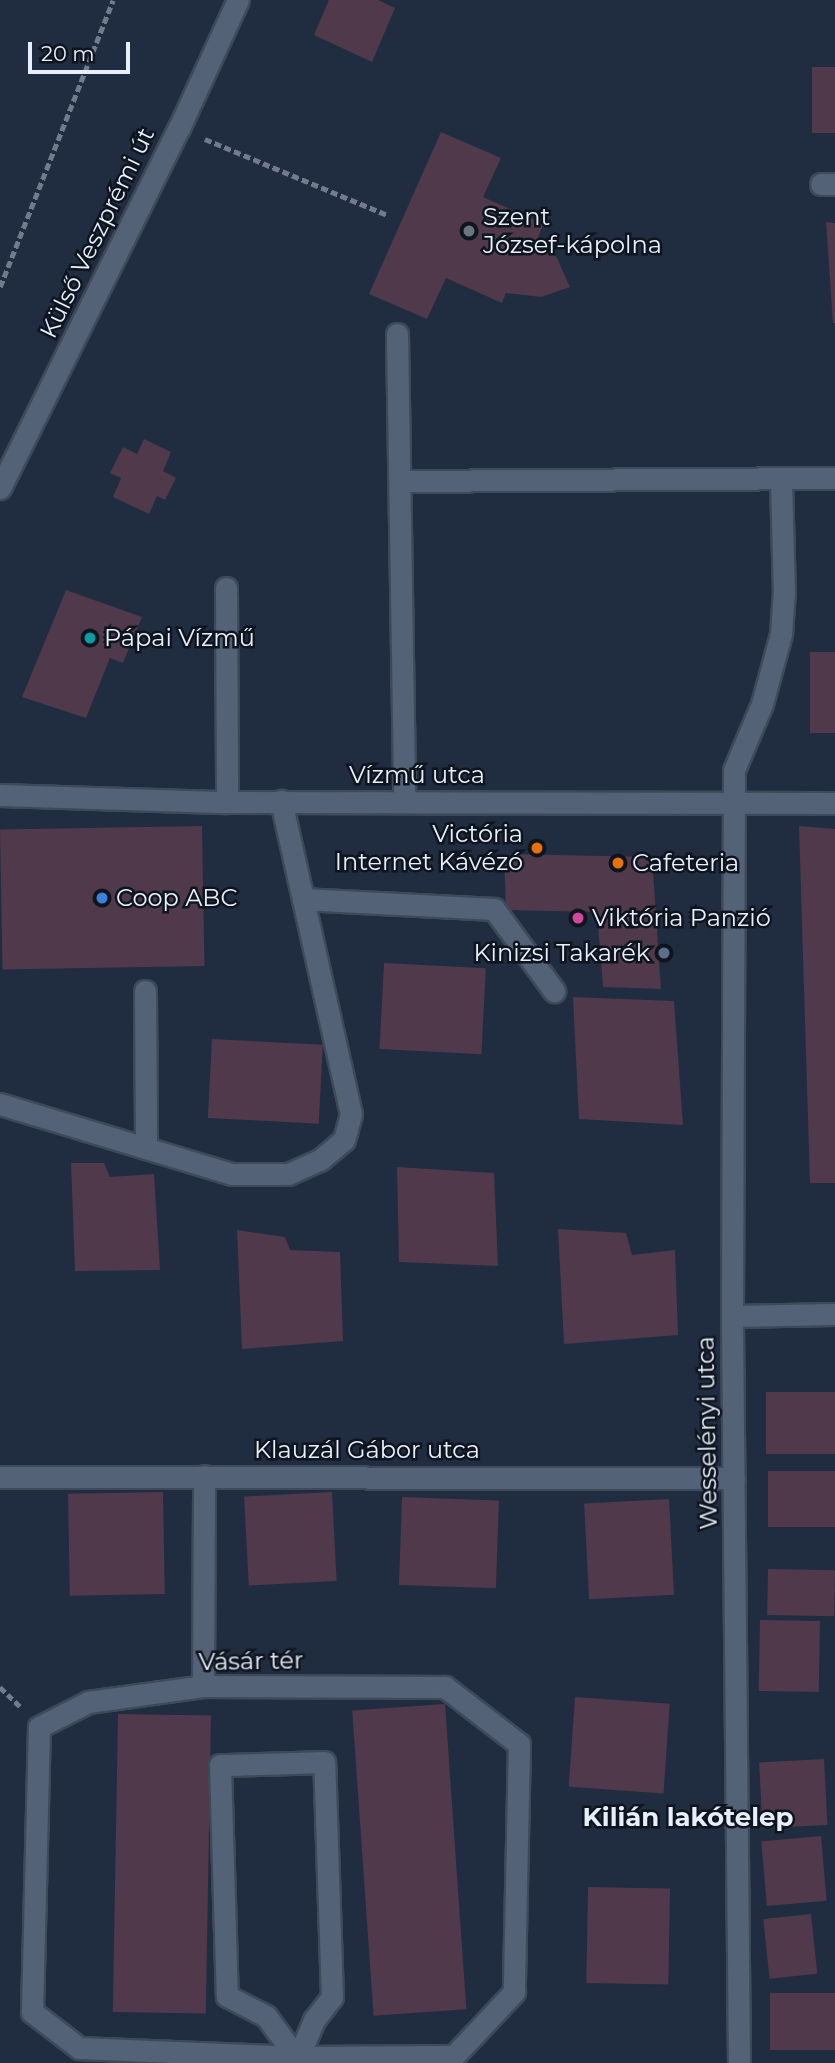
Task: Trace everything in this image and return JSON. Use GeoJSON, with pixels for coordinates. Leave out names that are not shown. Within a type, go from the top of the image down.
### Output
{"type":"FeatureCollection","features":[{"type":"Feature","properties":{"kind":"street","name":"Külső Veszprémi út"},"geometry":{"type":"LineString","coordinates":[[0,488],[179,128],[238,0]]}},
{"type":"Feature","properties":{"kind":"street"},"geometry":{"type":"LineString","coordinates":[[397,334],[404,801]]}},
{"type":"Feature","properties":{"kind":"street","name":"Wesselényi utca"},"geometry":{"type":"LineString","coordinates":[[739,2063],[732,1316],[734,770],[762,704],[781,634],[784,595],[781,478]]}},
{"type":"Feature","properties":{"kind":"street"},"geometry":{"type":"LineString","coordinates":[[400,481],[835,478]]}},
{"type":"Feature","properties":{"kind":"street"},"geometry":{"type":"LineString","coordinates":[[226,588],[227,802]]}},
{"type":"Feature","properties":{"kind":"street","name":"Vízmű utca"},"geometry":{"type":"LineString","coordinates":[[0,795],[227,802],[835,803]]}},
{"type":"Feature","properties":{"kind":"street"},"geometry":{"type":"LineString","coordinates":[[0,1104],[232,1174],[288,1174],[320,1160],[344,1140],[351,1114],[281,802]]}},
{"type":"Feature","properties":{"kind":"street"},"geometry":{"type":"LineString","coordinates":[[303,899],[494,909],[554,991]]}},
{"type":"Feature","properties":{"kind":"street"},"geometry":{"type":"LineString","coordinates":[[145,991],[146,1148]]}},
{"type":"Feature","properties":{"kind":"street"},"geometry":{"type":"LineString","coordinates":[[732,1316],[835,1314]]}},
{"type":"Feature","properties":{"kind":"street"},"geometry":{"type":"LineString","coordinates":[[203,1686],[204,1476]]}},
{"type":"Feature","properties":{"kind":"street","name":"Klauzál Gábor utca"},"geometry":{"type":"LineString","coordinates":[[0,1477],[734,1478]]}},
{"type":"Feature","properties":{"kind":"street","name":"Vásár tér"},"geometry":{"type":"LineString","coordinates":[[203,1686],[445,1687],[519,1744],[514,1992],[454,2056],[296,2060],[79,2049],[32,2012],[39,1727],[88,1702],[203,1686]]}},
{"type":"Feature","properties":{"kind":"street"},"geometry":{"type":"LineString","coordinates":[[324,1762],[332,1997],[314,2020],[296,2060],[266,2016],[227,1996],[220,1765],[324,1762]]}},
{"type":"Feature","properties":{"kind":"path"},"geometry":{"type":"LineString","coordinates":[[0,287],[113,0]]}},
{"type":"Feature","properties":{"kind":"path"},"geometry":{"type":"LineString","coordinates":[[179,128],[388,215]]}},
{"type":"Feature","properties":{"kind":"building"},"geometry":{"type":"Polygon","coordinates":[[[329,0],[378,0],[395,8],[372,62],[314,35],[329,0]]]}},
{"type":"Feature","properties":{"kind":"building"},"geometry":{"type":"Polygon","coordinates":[[[812,67],[835,67],[835,133],[812,133],[812,67]]]}},
{"type":"Feature","properties":{"kind":"building","name":"Szent József-kápolna"},"geometry":{"type":"Polygon","coordinates":[[[441,132],[501,158],[483,197],[544,224],[538,237],[557,258],[570,287],[541,297],[506,293],[502,303],[446,278],[427,319],[369,294],[441,132]]]}},
{"type":"Feature","properties":{"kind":"building"},"geometry":{"type":"Polygon","coordinates":[[[826,222],[835,223],[835,323],[833,323],[826,222]]]}},
{"type":"Feature","properties":{"kind":"building"},"geometry":{"type":"Polygon","coordinates":[[[144,439],[171,452],[163,471],[176,478],[165,500],[157,496],[149,514],[113,497],[121,478],[110,473],[123,447],[137,454],[144,439]]]}},
{"type":"Feature","properties":{"kind":"building","name":"Pápai Vízmű"},"geometry":{"type":"Polygon","coordinates":[[[66,590],[142,617],[123,663],[110,658],[86,718],[22,697],[66,590]]]}},
{"type":"Feature","properties":{"kind":"building"},"geometry":{"type":"Polygon","coordinates":[[[810,652],[835,652],[835,733],[810,733],[810,652]]]}},
{"type":"Feature","properties":{"kind":"building","name":"Coop ABC"},"geometry":{"type":"Polygon","coordinates":[[[202,826],[204,966],[2,970],[0,830],[202,826]]]}},
{"type":"Feature","properties":{"kind":"building"},"geometry":{"type":"Polygon","coordinates":[[[799,826],[835,829],[835,1183],[810,1183],[799,826]]]}},
{"type":"Feature","properties":{"kind":"building"},"geometry":{"type":"Polygon","coordinates":[[[504,854],[652,857],[661,989],[603,987],[597,912],[506,910],[504,854]]]}},
{"type":"Feature","properties":{"kind":"building"},"geometry":{"type":"Polygon","coordinates":[[[384,963],[486,968],[481,1054],[379,1049],[384,963]]]}},
{"type":"Feature","properties":{"kind":"building"},"geometry":{"type":"Polygon","coordinates":[[[573,997],[674,1001],[683,1125],[579,1119],[573,997]]]}},
{"type":"Feature","properties":{"kind":"building"},"geometry":{"type":"Polygon","coordinates":[[[212,1039],[323,1045],[319,1124],[208,1118],[212,1039]]]}},
{"type":"Feature","properties":{"kind":"building"},"geometry":{"type":"Polygon","coordinates":[[[71,1163],[104,1163],[110,1177],[154,1174],[160,1270],[75,1271],[71,1163]]]}},
{"type":"Feature","properties":{"kind":"building"},"geometry":{"type":"Polygon","coordinates":[[[397,1167],[494,1173],[498,1266],[399,1262],[397,1167]]]}},
{"type":"Feature","properties":{"kind":"building"},"geometry":{"type":"Polygon","coordinates":[[[558,1229],[626,1233],[632,1255],[675,1250],[678,1335],[564,1344],[558,1229]]]}},
{"type":"Feature","properties":{"kind":"building"},"geometry":{"type":"Polygon","coordinates":[[[237,1230],[285,1237],[290,1250],[340,1252],[343,1341],[242,1349],[237,1230]]]}},
{"type":"Feature","properties":{"kind":"building"},"geometry":{"type":"Polygon","coordinates":[[[766,1392],[835,1392],[835,1454],[766,1454],[766,1392]]]}},
{"type":"Feature","properties":{"kind":"building"},"geometry":{"type":"Polygon","coordinates":[[[768,1471],[835,1471],[835,1527],[768,1527],[768,1471]]]}},
{"type":"Feature","properties":{"kind":"building"},"geometry":{"type":"Polygon","coordinates":[[[163,1492],[165,1594],[70,1596],[68,1494],[163,1492]]]}},
{"type":"Feature","properties":{"kind":"building"},"geometry":{"type":"Polygon","coordinates":[[[332,1492],[337,1581],[249,1585],[244,1497],[332,1492]]]}},
{"type":"Feature","properties":{"kind":"building"},"geometry":{"type":"Polygon","coordinates":[[[402,1497],[499,1500],[496,1588],[399,1585],[402,1497]]]}},
{"type":"Feature","properties":{"kind":"building"},"geometry":{"type":"Polygon","coordinates":[[[669,1499],[674,1595],[589,1599],[584,1503],[669,1499]]]}},
{"type":"Feature","properties":{"kind":"building"},"geometry":{"type":"Polygon","coordinates":[[[768,1569],[835,1570],[834,1616],[767,1615],[768,1569]]]}},
{"type":"Feature","properties":{"kind":"building"},"geometry":{"type":"Polygon","coordinates":[[[760,1620],[820,1621],[819,1692],[759,1691],[760,1620]]]}},
{"type":"Feature","properties":{"kind":"building"},"geometry":{"type":"Polygon","coordinates":[[[575,1697],[670,1704],[663,1793],[569,1787],[575,1697]]]}},
{"type":"Feature","properties":{"kind":"building"},"geometry":{"type":"Polygon","coordinates":[[[445,1704],[466,2009],[374,2016],[352,1710],[445,1704]]]}},
{"type":"Feature","properties":{"kind":"building"},"geometry":{"type":"Polygon","coordinates":[[[118,1714],[211,1716],[206,2014],[113,2012],[118,1714]]]}},
{"type":"Feature","properties":{"kind":"building"},"geometry":{"type":"Polygon","coordinates":[[[824,1759],[827,1825],[763,1828],[759,1762],[824,1759]]]}},
{"type":"Feature","properties":{"kind":"building"},"geometry":{"type":"Polygon","coordinates":[[[821,1836],[827,1901],[767,1906],[761,1841],[821,1836]]]}},
{"type":"Feature","properties":{"kind":"building"},"geometry":{"type":"Polygon","coordinates":[[[588,1887],[670,1888],[668,1984],[586,1983],[588,1887]]]}},
{"type":"Feature","properties":{"kind":"building"},"geometry":{"type":"Polygon","coordinates":[[[811,1914],[817,1974],[770,1979],[763,1919],[811,1914]]]}},
{"type":"Feature","properties":{"kind":"building"},"geometry":{"type":"Polygon","coordinates":[[[770,1993],[835,1993],[835,2050],[770,2050],[770,1993]]]}},
{"type":"Feature","properties":{"kind":"place","name":"Szent József-kápolna"},"geometry":{"type":"Point","coordinates":[469,231]}},
{"type":"Feature","properties":{"kind":"place","name":"Pápai Vízmű"},"geometry":{"type":"Point","coordinates":[90,638]}},
{"type":"Feature","properties":{"kind":"place","name":"Victória Internet Kávézó"},"geometry":{"type":"Point","coordinates":[537,848]}},
{"type":"Feature","properties":{"kind":"place","name":"Cafeteria"},"geometry":{"type":"Point","coordinates":[618,863]}},
{"type":"Feature","properties":{"kind":"place","name":"Coop ABC"},"geometry":{"type":"Point","coordinates":[102,898]}},
{"type":"Feature","properties":{"kind":"place","name":"Viktória Panzió"},"geometry":{"type":"Point","coordinates":[578,918]}},
{"type":"Feature","properties":{"kind":"place","name":"Kinizsi Takarék"},"geometry":{"type":"Point","coordinates":[664,953]}},
{"type":"Feature","properties":{"kind":"district","name":"Kilián lakótelep"},"geometry":{"type":"Point","coordinates":[688,1818]}}]}
